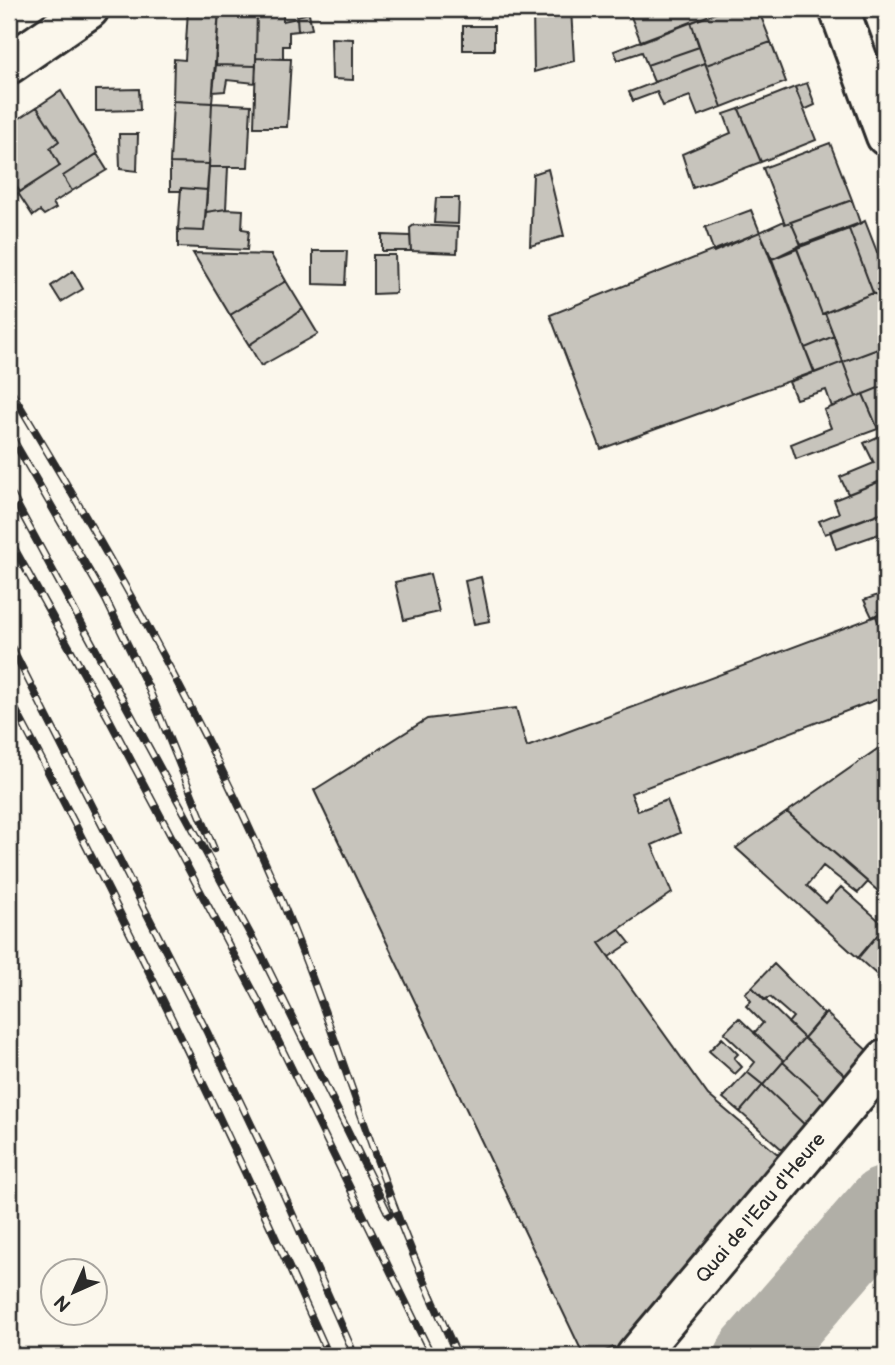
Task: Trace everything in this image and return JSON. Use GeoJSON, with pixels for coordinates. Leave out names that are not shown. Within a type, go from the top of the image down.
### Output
{"type":"FeatureCollection","features":[{"type":"Feature","properties":{"kind":"street"},"geometry":{"type":"LineString","coordinates":[[9,64],[89,9]]}},
{"type":"Feature","properties":{"kind":"street"},"geometry":{"type":"LineString","coordinates":[[839,9],[886,136]]}},
{"type":"Feature","properties":{"kind":"street","name":"Quai de l'Eau d'Heure"},"geometry":{"type":"LineString","coordinates":[[636,1356],[886,1059]]}},
{"type":"Feature","properties":{"kind":"building"},"geometry":{"type":"Polygon","coordinates":[[[188,9],[219,9],[212,103],[173,101],[174,59],[185,60],[188,9]]]}},
{"type":"Feature","properties":{"kind":"building"},"geometry":{"type":"Polygon","coordinates":[[[219,9],[257,9],[256,66],[216,65],[219,9]]]}},
{"type":"Feature","properties":{"kind":"building"},"geometry":{"type":"Polygon","coordinates":[[[257,9],[283,9],[283,21],[297,18],[298,31],[289,32],[289,46],[283,46],[283,59],[256,58],[257,9]]]}},
{"type":"Feature","properties":{"kind":"building"},"geometry":{"type":"Polygon","coordinates":[[[533,9],[571,9],[574,61],[534,72],[533,9]]]}},
{"type":"Feature","properties":{"kind":"building"},"geometry":{"type":"Polygon","coordinates":[[[628,9],[715,9],[716,13],[641,42],[628,9]]]}},
{"type":"Feature","properties":{"kind":"building"},"geometry":{"type":"Polygon","coordinates":[[[726,9],[758,9],[771,42],[706,65],[691,22],[726,9]]]}},
{"type":"Feature","properties":{"kind":"building"},"geometry":{"type":"Polygon","coordinates":[[[309,13],[312,29],[298,31],[297,16],[309,13]]]}},
{"type":"Feature","properties":{"kind":"building"},"geometry":{"type":"Polygon","coordinates":[[[691,22],[699,47],[647,65],[642,52],[618,60],[614,51],[691,22]]]}},
{"type":"Feature","properties":{"kind":"building"},"geometry":{"type":"Polygon","coordinates":[[[463,26],[494,26],[494,50],[463,50],[463,26]]]}},
{"type":"Feature","properties":{"kind":"building"},"geometry":{"type":"Polygon","coordinates":[[[331,38],[353,39],[353,80],[332,79],[331,38]]]}},
{"type":"Feature","properties":{"kind":"building"},"geometry":{"type":"Polygon","coordinates":[[[771,42],[786,82],[722,107],[706,65],[771,42]]]}},
{"type":"Feature","properties":{"kind":"building"},"geometry":{"type":"Polygon","coordinates":[[[699,47],[705,63],[654,82],[647,65],[699,47]]]}},
{"type":"Feature","properties":{"kind":"building"},"geometry":{"type":"Polygon","coordinates":[[[256,58],[291,59],[287,127],[254,127],[256,58]]]}},
{"type":"Feature","properties":{"kind":"building"},"geometry":{"type":"Polygon","coordinates":[[[705,63],[722,107],[698,116],[690,96],[663,106],[657,92],[633,101],[629,92],[705,63]]]}},
{"type":"Feature","properties":{"kind":"building"},"geometry":{"type":"Polygon","coordinates":[[[216,65],[256,66],[255,83],[227,80],[225,91],[213,92],[216,65]]]}},
{"type":"Feature","properties":{"kind":"building"},"geometry":{"type":"Polygon","coordinates":[[[807,83],[815,105],[804,110],[795,87],[807,83]]]}},
{"type":"Feature","properties":{"kind":"building"},"geometry":{"type":"Polygon","coordinates":[[[795,87],[816,140],[761,162],[739,109],[795,87]]]}},
{"type":"Feature","properties":{"kind":"building"},"geometry":{"type":"Polygon","coordinates":[[[139,89],[140,110],[96,111],[96,90],[139,89]]]}},
{"type":"Feature","properties":{"kind":"building"},"geometry":{"type":"Polygon","coordinates":[[[61,91],[98,153],[63,176],[72,191],[53,203],[56,208],[44,215],[40,211],[33,216],[18,193],[60,166],[50,148],[59,141],[37,107],[61,91]]]}},
{"type":"Feature","properties":{"kind":"building"},"geometry":{"type":"Polygon","coordinates":[[[173,101],[212,103],[209,164],[170,163],[173,101]]]}},
{"type":"Feature","properties":{"kind":"building"},"geometry":{"type":"Polygon","coordinates":[[[212,103],[251,105],[248,167],[209,167],[212,103]]]}},
{"type":"Feature","properties":{"kind":"building"},"geometry":{"type":"Polygon","coordinates":[[[37,107],[59,141],[50,148],[60,166],[20,192],[9,175],[9,125],[37,107]]]}},
{"type":"Feature","properties":{"kind":"building"},"geometry":{"type":"Polygon","coordinates":[[[739,109],[761,162],[693,188],[682,154],[731,133],[724,114],[739,109]]]}},
{"type":"Feature","properties":{"kind":"building"},"geometry":{"type":"Polygon","coordinates":[[[119,134],[138,134],[137,171],[120,169],[119,134]]]}},
{"type":"Feature","properties":{"kind":"building"},"geometry":{"type":"Polygon","coordinates":[[[830,143],[852,200],[785,224],[763,168],[830,143]]]}},
{"type":"Feature","properties":{"kind":"building"},"geometry":{"type":"Polygon","coordinates":[[[97,154],[107,170],[72,191],[63,176],[97,154]]]}},
{"type":"Feature","properties":{"kind":"building"},"geometry":{"type":"Polygon","coordinates":[[[170,163],[209,164],[207,190],[181,188],[181,191],[170,191],[170,163]]]}},
{"type":"Feature","properties":{"kind":"building"},"geometry":{"type":"Polygon","coordinates":[[[209,167],[228,167],[226,209],[206,212],[209,167]]]}},
{"type":"Feature","properties":{"kind":"building"},"geometry":{"type":"Polygon","coordinates":[[[548,169],[564,236],[530,246],[533,174],[548,169]]]}},
{"type":"Feature","properties":{"kind":"building"},"geometry":{"type":"Polygon","coordinates":[[[9,175],[20,192],[9,199],[9,175]]]}},
{"type":"Feature","properties":{"kind":"building"},"geometry":{"type":"Polygon","coordinates":[[[181,188],[207,190],[204,231],[178,230],[181,188]]]}},
{"type":"Feature","properties":{"kind":"building"},"geometry":{"type":"Polygon","coordinates":[[[436,198],[459,198],[458,224],[434,223],[436,198]]]}},
{"type":"Feature","properties":{"kind":"building"},"geometry":{"type":"Polygon","coordinates":[[[852,200],[860,223],[801,245],[791,222],[852,200]]]}},
{"type":"Feature","properties":{"kind":"building"},"geometry":{"type":"Polygon","coordinates":[[[243,210],[242,229],[249,230],[247,250],[178,247],[178,230],[204,231],[206,212],[243,210]]]}},
{"type":"Feature","properties":{"kind":"building"},"geometry":{"type":"Polygon","coordinates":[[[751,210],[760,232],[714,252],[705,227],[751,210]]]}},
{"type":"Feature","properties":{"kind":"building"},"geometry":{"type":"Polygon","coordinates":[[[784,221],[785,224],[791,222],[801,245],[772,259],[760,232],[784,221]]]}},
{"type":"Feature","properties":{"kind":"building"},"geometry":{"type":"Polygon","coordinates":[[[865,221],[886,275],[886,299],[873,293],[849,229],[865,221]]]}},
{"type":"Feature","properties":{"kind":"building"},"geometry":{"type":"Polygon","coordinates":[[[414,225],[458,227],[457,253],[411,251],[410,228],[414,225]]]}},
{"type":"Feature","properties":{"kind":"building"},"geometry":{"type":"Polygon","coordinates":[[[849,229],[873,293],[822,314],[797,248],[849,229]]]}},
{"type":"Feature","properties":{"kind":"building"},"geometry":{"type":"Polygon","coordinates":[[[760,232],[814,372],[601,449],[550,315],[760,232]]]}},
{"type":"Feature","properties":{"kind":"building"},"geometry":{"type":"Polygon","coordinates":[[[382,235],[410,236],[411,251],[382,251],[382,235]]]}},
{"type":"Feature","properties":{"kind":"building"},"geometry":{"type":"Polygon","coordinates":[[[797,249],[822,314],[825,313],[834,336],[805,348],[772,259],[797,249]]]}},
{"type":"Feature","properties":{"kind":"building"},"geometry":{"type":"Polygon","coordinates":[[[313,251],[347,251],[345,285],[313,284],[313,251]]]}},
{"type":"Feature","properties":{"kind":"building"},"geometry":{"type":"Polygon","coordinates":[[[193,253],[271,255],[286,281],[230,315],[193,253]]]}},
{"type":"Feature","properties":{"kind":"building"},"geometry":{"type":"Polygon","coordinates":[[[373,255],[395,255],[396,293],[373,294],[373,255]]]}},
{"type":"Feature","properties":{"kind":"building"},"geometry":{"type":"Polygon","coordinates":[[[73,271],[83,289],[61,302],[51,286],[73,271]]]}},
{"type":"Feature","properties":{"kind":"building"},"geometry":{"type":"Polygon","coordinates":[[[286,281],[303,309],[249,345],[230,315],[286,281]]]}},
{"type":"Feature","properties":{"kind":"building"},"geometry":{"type":"Polygon","coordinates":[[[873,293],[886,299],[886,346],[843,362],[825,313],[873,293]]]}},
{"type":"Feature","properties":{"kind":"building"},"geometry":{"type":"Polygon","coordinates":[[[303,309],[318,334],[261,366],[249,345],[303,309]]]}},
{"type":"Feature","properties":{"kind":"building"},"geometry":{"type":"Polygon","coordinates":[[[834,336],[843,362],[815,373],[805,348],[834,336]]]}},
{"type":"Feature","properties":{"kind":"building"},"geometry":{"type":"Polygon","coordinates":[[[886,346],[886,385],[856,397],[843,362],[886,346]]]}},
{"type":"Feature","properties":{"kind":"building"},"geometry":{"type":"Polygon","coordinates":[[[843,362],[856,397],[832,407],[826,390],[796,399],[789,382],[843,362]]]}},
{"type":"Feature","properties":{"kind":"building"},"geometry":{"type":"Polygon","coordinates":[[[886,385],[886,425],[878,429],[863,394],[886,385]]]}},
{"type":"Feature","properties":{"kind":"building"},"geometry":{"type":"Polygon","coordinates":[[[863,394],[878,429],[796,459],[791,444],[831,428],[824,410],[863,394]]]}},
{"type":"Feature","properties":{"kind":"building"},"geometry":{"type":"Polygon","coordinates":[[[886,433],[886,479],[848,494],[840,477],[874,463],[864,443],[886,433]]]}},
{"type":"Feature","properties":{"kind":"building"},"geometry":{"type":"Polygon","coordinates":[[[886,479],[886,511],[825,534],[819,521],[839,513],[834,500],[886,479]]]}},
{"type":"Feature","properties":{"kind":"building"},"geometry":{"type":"Polygon","coordinates":[[[886,511],[886,546],[879,534],[836,549],[830,531],[886,511]]]}},
{"type":"Feature","properties":{"kind":"building"},"geometry":{"type":"Polygon","coordinates":[[[430,574],[439,612],[404,620],[395,582],[430,574]]]}},
{"type":"Feature","properties":{"kind":"building"},"geometry":{"type":"Polygon","coordinates":[[[481,577],[490,621],[474,624],[465,581],[481,577]]]}},
{"type":"Feature","properties":{"kind":"building"},"geometry":{"type":"Polygon","coordinates":[[[886,586],[886,610],[872,617],[864,600],[884,593],[881,588],[886,586]]]}},
{"type":"Feature","properties":{"kind":"building"},"geometry":{"type":"Polygon","coordinates":[[[886,610],[886,644],[876,616],[886,610]]]}},
{"type":"Feature","properties":{"kind":"building"},"geometry":{"type":"Polygon","coordinates":[[[876,616],[886,644],[886,696],[631,793],[638,811],[667,800],[680,833],[652,845],[672,893],[599,943],[708,1095],[780,1156],[616,1350],[614,1347],[595,1356],[584,1356],[314,790],[427,719],[516,708],[527,747],[876,616]]]}},
{"type":"Feature","properties":{"kind":"building"},"geometry":{"type":"Polygon","coordinates":[[[886,743],[886,898],[787,812],[886,743]]]}},
{"type":"Feature","properties":{"kind":"building"},"geometry":{"type":"Polygon","coordinates":[[[787,812],[868,882],[858,893],[823,866],[807,886],[826,903],[841,887],[884,925],[886,923],[886,937],[880,932],[858,958],[736,848],[787,812]]]}},
{"type":"Feature","properties":{"kind":"building"},"geometry":{"type":"Polygon","coordinates":[[[619,929],[630,943],[609,957],[599,943],[619,929]]]}},
{"type":"Feature","properties":{"kind":"building"},"geometry":{"type":"Polygon","coordinates":[[[880,932],[886,937],[886,983],[858,958],[880,932]]]}},
{"type":"Feature","properties":{"kind":"building"},"geometry":{"type":"Polygon","coordinates":[[[774,964],[824,1014],[804,1038],[788,1023],[793,1017],[770,997],[764,1000],[752,987],[774,964]]]}},
{"type":"Feature","properties":{"kind":"building"},"geometry":{"type":"Polygon","coordinates":[[[752,987],[804,1038],[784,1061],[754,1033],[763,1023],[746,1006],[751,1001],[745,993],[752,987]]]}},
{"type":"Feature","properties":{"kind":"building"},"geometry":{"type":"Polygon","coordinates":[[[826,1013],[870,1053],[848,1078],[804,1038],[826,1013]]]}},
{"type":"Feature","properties":{"kind":"building"},"geometry":{"type":"Polygon","coordinates":[[[739,1018],[784,1061],[763,1085],[747,1072],[755,1062],[724,1033],[739,1018]]]}},
{"type":"Feature","properties":{"kind":"building"},"geometry":{"type":"Polygon","coordinates":[[[722,1038],[738,1054],[734,1058],[742,1067],[735,1074],[709,1051],[722,1038]]]}},
{"type":"Feature","properties":{"kind":"building"},"geometry":{"type":"Polygon","coordinates":[[[804,1038],[848,1078],[827,1103],[783,1062],[804,1038]]]}},
{"type":"Feature","properties":{"kind":"building"},"geometry":{"type":"Polygon","coordinates":[[[783,1062],[827,1103],[807,1127],[763,1085],[783,1062]]]}},
{"type":"Feature","properties":{"kind":"building"},"geometry":{"type":"Polygon","coordinates":[[[747,1072],[763,1085],[740,1112],[723,1098],[747,1072]]]}},
{"type":"Feature","properties":{"kind":"building"},"geometry":{"type":"Polygon","coordinates":[[[763,1085],[807,1127],[785,1152],[740,1112],[763,1085]]]}},
{"type":"Feature","properties":{"kind":"waterway"},"geometry":{"type":"LineString","coordinates":[[755,1356],[886,1206]]}},
{"type":"Feature","properties":{"kind":"railway"},"geometry":{"type":"LineString","coordinates":[[9,388],[152,635],[218,761],[278,892],[311,974],[406,1238],[455,1350]]}},
{"type":"Feature","properties":{"kind":"railway"},"geometry":{"type":"LineString","coordinates":[[9,433],[106,600],[148,687],[214,849]]}},
{"type":"Feature","properties":{"kind":"railway"},"geometry":{"type":"LineString","coordinates":[[9,490],[261,954],[389,1215]]}},
{"type":"Feature","properties":{"kind":"railway"},"geometry":{"type":"LineString","coordinates":[[9,539],[108,717],[261,1006],[432,1356]]}},
{"type":"Feature","properties":{"kind":"railway"},"geometry":{"type":"LineString","coordinates":[[9,642],[207,1032],[277,1179],[355,1356]]}},
{"type":"Feature","properties":{"kind":"railway"},"geometry":{"type":"LineString","coordinates":[[9,697],[174,1024],[329,1356]]}}]}
